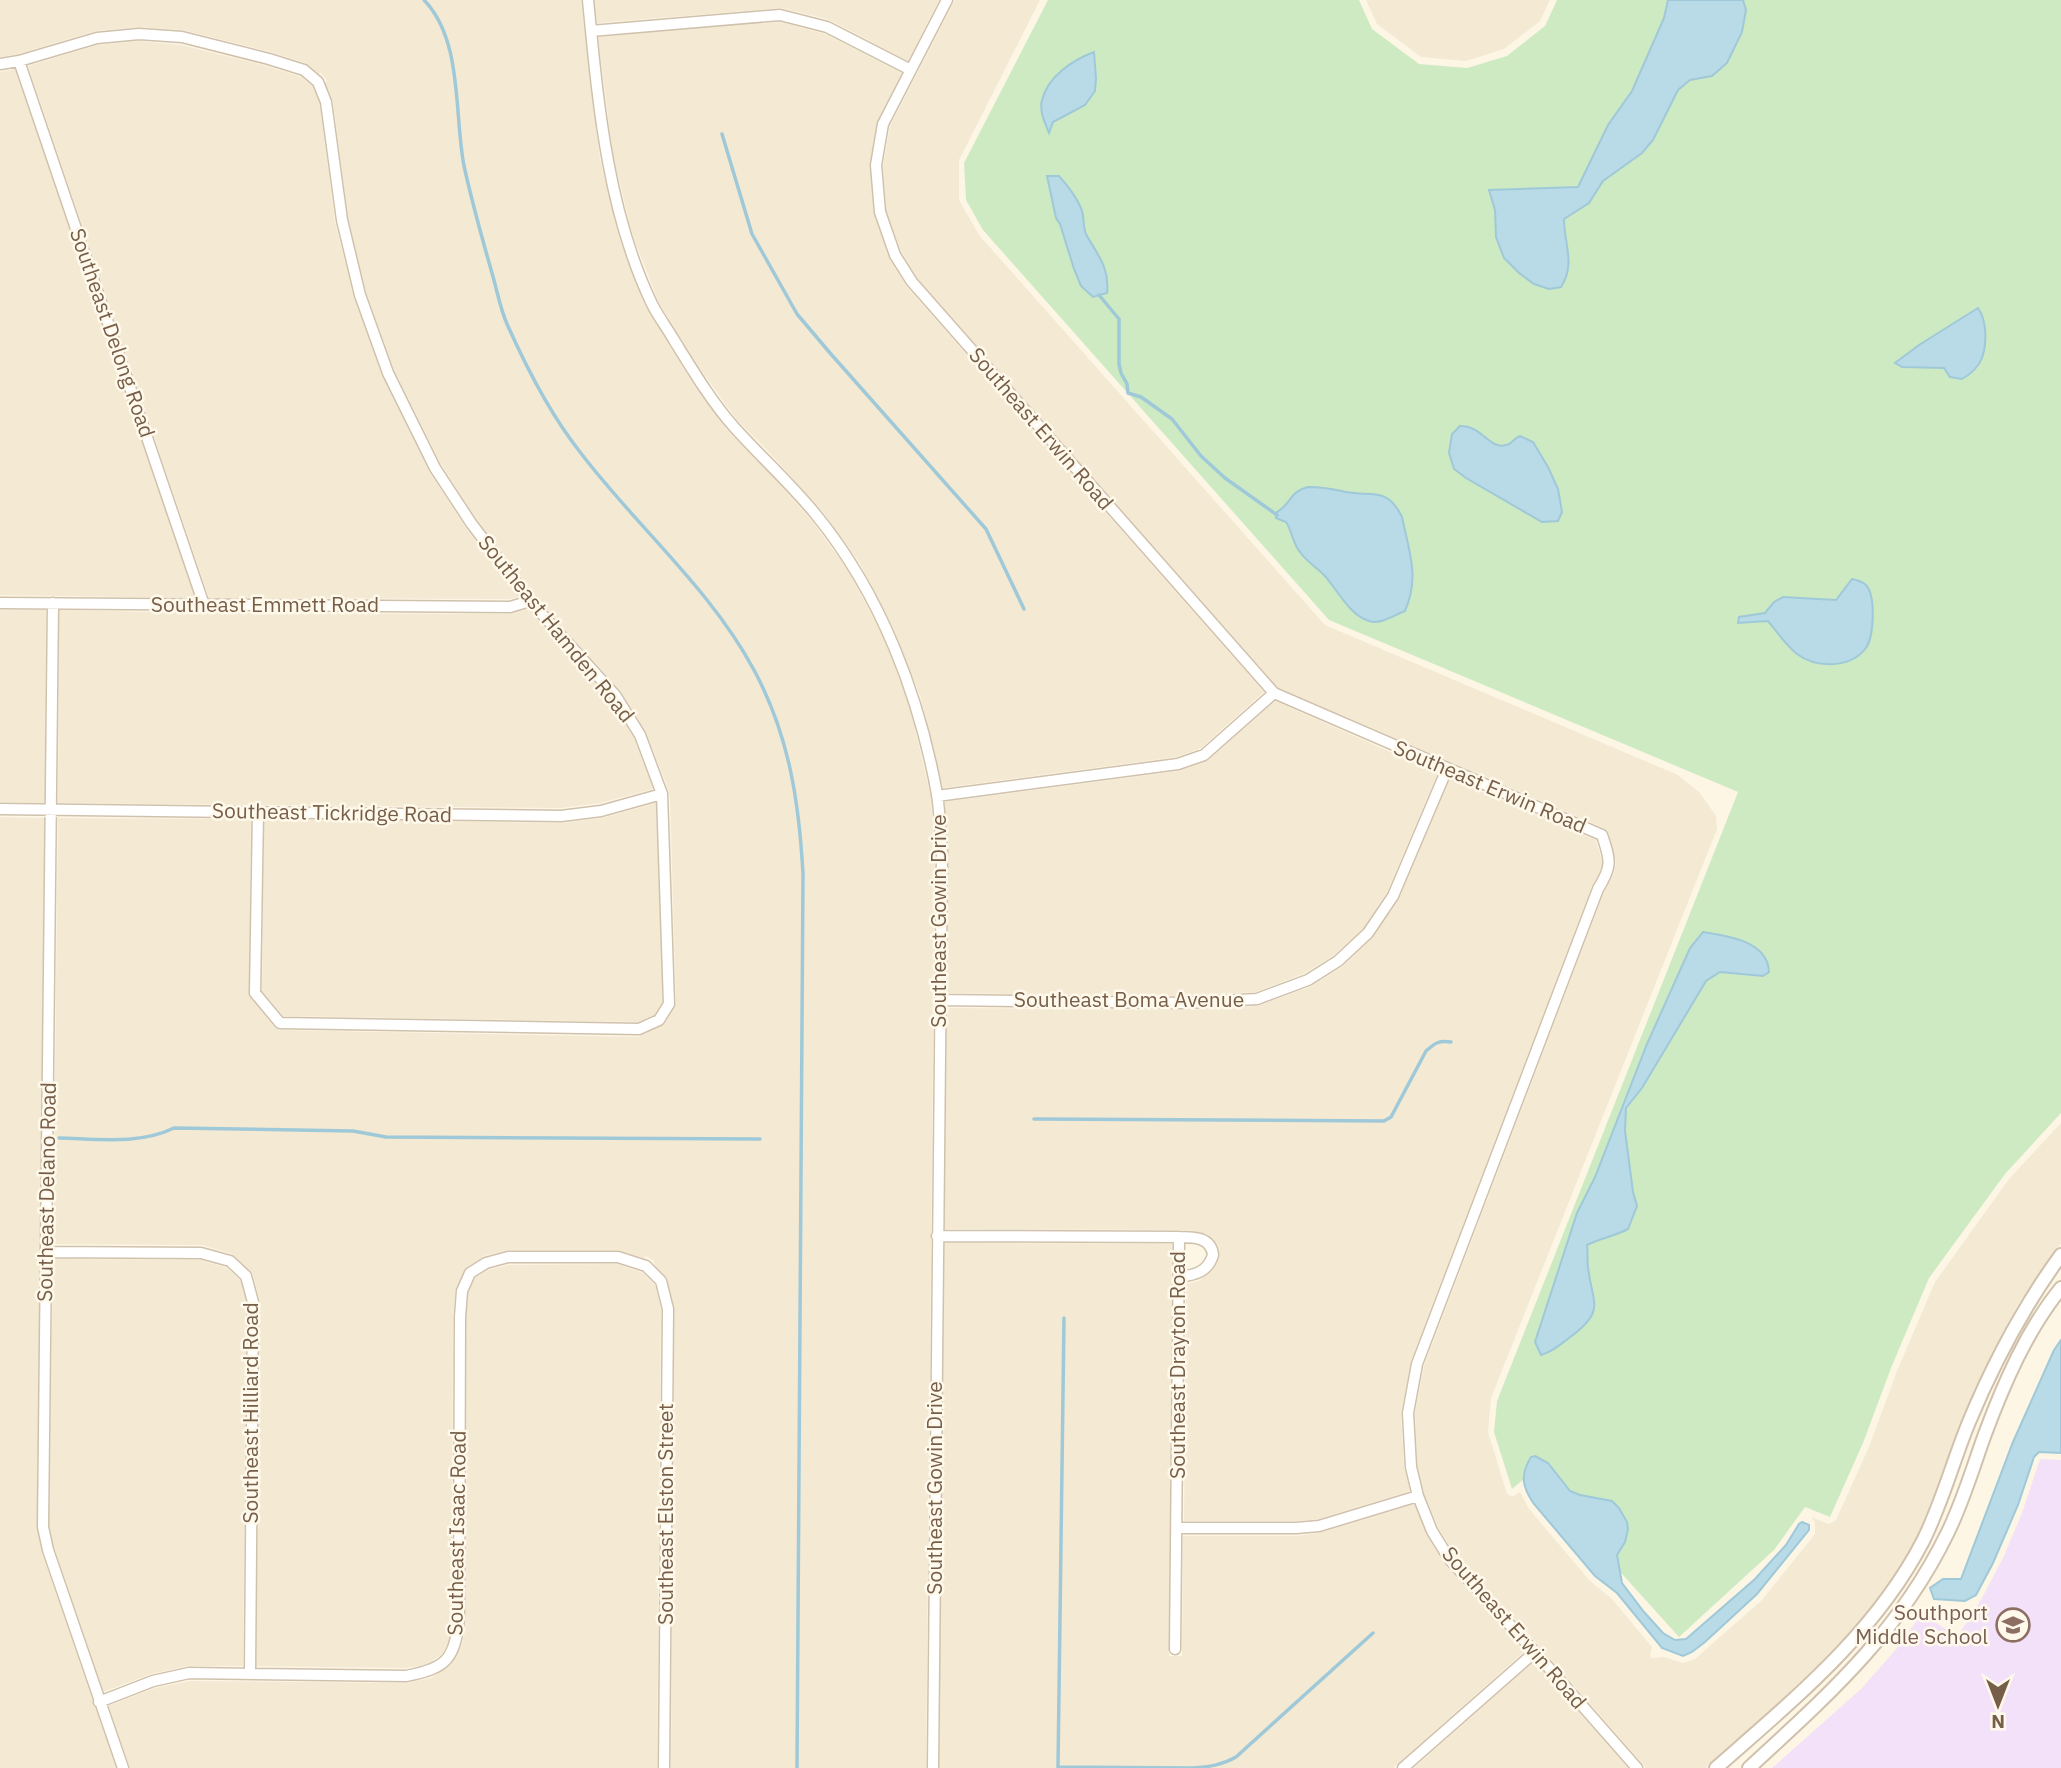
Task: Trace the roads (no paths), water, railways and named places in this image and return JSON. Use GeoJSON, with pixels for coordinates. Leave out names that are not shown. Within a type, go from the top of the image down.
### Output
{"type":"FeatureCollection","features":[{"type":"Feature","properties":{"kind":"street","name":"Southeast Gowin Drive"},"geometry":{"type":"LineString","coordinates":[[588,0],[607,157],[626,235],[652,304],[693,370],[732,425],[817,516],[853,566],[887,631],[915,701],[937,796],[942,852],[933,1768]]}},
{"type":"Feature","properties":{"kind":"street","name":"Southeast Erwin Road"},"geometry":{"type":"LineString","coordinates":[[947,0],[883,124],[876,165],[880,212],[895,255],[912,282],[1273,693],[1602,835],[1609,864],[1607,874],[1591,907],[1417,1364],[1408,1413],[1411,1467],[1418,1496],[1433,1531],[1450,1560],[1535,1651],[1637,1768]]}},
{"type":"Feature","properties":{"kind":"street"},"geometry":{"type":"LineString","coordinates":[[591,31],[780,15],[827,27],[911,70]]}},
{"type":"Feature","properties":{"kind":"street","name":"Southeast Hamden Road"},"geometry":{"type":"LineString","coordinates":[[19,61],[97,38],[139,34],[182,37],[304,70],[318,82],[326,102],[345,233],[360,295],[388,373],[435,468],[471,523],[530,601],[615,695],[640,735],[662,794],[669,1004],[659,1020],[639,1029],[279,1023],[256,993],[258,812]]}},
{"type":"Feature","properties":{"kind":"street"},"geometry":{"type":"LineString","coordinates":[[0,64],[19,61]]}},
{"type":"Feature","properties":{"kind":"street","name":"Southeast Delong Road"},"geometry":{"type":"LineString","coordinates":[[19,61],[204,605]]}},
{"type":"Feature","properties":{"kind":"street","name":"Southeast Emmett Road"},"geometry":{"type":"LineString","coordinates":[[0,603],[510,607],[530,601]]}},
{"type":"Feature","properties":{"kind":"street","name":"Southeast Delano Road"},"geometry":{"type":"LineString","coordinates":[[53,603],[43,1527],[48,1550],[123,1768]]}},
{"type":"Feature","properties":{"kind":"street"},"geometry":{"type":"LineString","coordinates":[[937,796],[1178,764],[1204,755],[1273,693]]}},
{"type":"Feature","properties":{"kind":"street","name":"Southeast Boma Avenue"},"geometry":{"type":"LineString","coordinates":[[940,1000],[1185,1003],[1257,999],[1308,980],[1338,961],[1368,933],[1393,896],[1447,769]]}},
{"type":"Feature","properties":{"kind":"street","name":"Southeast Tickridge Road"},"geometry":{"type":"LineString","coordinates":[[0,809],[561,816],[601,811],[662,794]]}},
{"type":"Feature","properties":{"kind":"street","name":"Southeast Drayton Road"},"geometry":{"type":"LineString","coordinates":[[937,1236],[1179,1237],[1175,1649]]}},
{"type":"Feature","properties":{"kind":"street"},"geometry":{"type":"LineString","coordinates":[[1179,1237],[1204,1240],[1209,1244],[1213,1255],[1203,1270],[1179,1278]]}},
{"type":"Feature","properties":{"kind":"street","name":"Southeast Hilliard Road"},"geometry":{"type":"LineString","coordinates":[[47,1252],[201,1253],[230,1261],[246,1276],[253,1302],[250,1673]]}},
{"type":"Feature","properties":{"kind":"street"},"geometry":{"type":"LineString","coordinates":[[1716,1768],[1822,1674],[1894,1590],[1923,1542],[1968,1424],[1998,1356],[2021,1314],[2061,1255]]}},
{"type":"Feature","properties":{"kind":"street","name":"Southeast Isaac Road"},"geometry":{"type":"LineString","coordinates":[[99,1702],[153,1681],[189,1674],[406,1676],[430,1671],[448,1659],[457,1642],[459,1619],[460,1317],[462,1291],[470,1273],[485,1263],[508,1257],[618,1257],[646,1266]]}},
{"type":"Feature","properties":{"kind":"street","name":"Southeast Elston Street"},"geometry":{"type":"LineString","coordinates":[[646,1266],[661,1281],[668,1309],[664,1768]]}},
{"type":"Feature","properties":{"kind":"street"},"geometry":{"type":"LineString","coordinates":[[1749,1768],[1837,1687],[1867,1654],[1914,1593],[1956,1515],[2012,1368],[2036,1323],[2061,1288]]}},
{"type":"Feature","properties":{"kind":"street"},"geometry":{"type":"LineString","coordinates":[[2021,1314],[2036,1323]]}},
{"type":"Feature","properties":{"kind":"street"},"geometry":{"type":"LineString","coordinates":[[1177,1528],[1319,1526],[1418,1496]]}},
{"type":"Feature","properties":{"kind":"street"},"geometry":{"type":"LineString","coordinates":[[1937,1508],[1956,1515]]}},
{"type":"Feature","properties":{"kind":"street"},"geometry":{"type":"LineString","coordinates":[[1403,1768],[1535,1651]]}},
{"type":"Feature","properties":{"kind":"street"},"geometry":{"type":"LineString","coordinates":[[1822,1674],[1837,1687]]}},
{"type":"Feature","properties":{"kind":"water"},"geometry":{"type":"Polygon","coordinates":[[[1668,0],[1743,0],[1746,10],[1742,32],[1727,63],[1712,76],[1690,80],[1678,90],[1653,140],[1642,153],[1603,181],[1589,203],[1564,219],[1569,262],[1561,287],[1549,289],[1534,284],[1504,258],[1496,237],[1495,210],[1489,190],[1578,187],[1608,125],[1632,91],[1664,18],[1668,0]]]}},
{"type":"Feature","properties":{"kind":"water"},"geometry":{"type":"Polygon","coordinates":[[[1094,52],[1095,91],[1085,105],[1053,122],[1049,133],[1041,108],[1045,91],[1062,70],[1094,52]]]}},
{"type":"Feature","properties":{"kind":"water"},"geometry":{"type":"Polygon","coordinates":[[[1047,176],[1059,176],[1079,204],[1085,233],[1105,269],[1107,293],[1093,297],[1081,286],[1056,218],[1047,176]]]}},
{"type":"Feature","properties":{"kind":"water"},"geometry":{"type":"Polygon","coordinates":[[[1978,308],[1985,325],[1984,352],[1976,368],[1962,379],[1950,377],[1944,368],[1902,367],[1895,363],[1919,345],[1978,308]]]}},
{"type":"Feature","properties":{"kind":"water"},"geometry":{"type":"Polygon","coordinates":[[[1460,426],[1474,429],[1500,446],[1520,436],[1533,442],[1558,489],[1562,512],[1558,521],[1542,522],[1454,469],[1449,453],[1452,434],[1460,426]]]}},
{"type":"Feature","properties":{"kind":"water"},"geometry":{"type":"Polygon","coordinates":[[[1308,487],[1378,495],[1391,501],[1396,507],[1402,517],[1412,564],[1412,587],[1405,611],[1378,622],[1362,618],[1349,608],[1324,575],[1302,555],[1286,522],[1276,518],[1277,512],[1294,495],[1308,487]]]}},
{"type":"Feature","properties":{"kind":"water"},"geometry":{"type":"Polygon","coordinates":[[[1852,579],[1863,583],[1869,590],[1873,616],[1871,635],[1866,648],[1851,660],[1833,664],[1814,662],[1797,654],[1768,621],[1738,623],[1739,617],[1765,613],[1774,602],[1783,597],[1836,600],[1852,579]]]}},
{"type":"Feature","properties":{"kind":"water"},"geometry":{"type":"Polygon","coordinates":[[[1703,932],[1735,938],[1754,947],[1762,953],[1769,972],[1763,976],[1720,972],[1706,981],[1642,1088],[1626,1108],[1625,1131],[1637,1206],[1628,1229],[1587,1245],[1594,1298],[1593,1313],[1589,1320],[1559,1346],[1541,1355],[1535,1342],[1577,1213],[1595,1177],[1647,1044],[1690,948],[1703,932]]]}},
{"type":"Feature","properties":{"kind":"water"},"geometry":{"type":"Polygon","coordinates":[[[2061,1340],[2061,1453],[2039,1452],[2034,1457],[2018,1505],[1976,1595],[1965,1601],[1934,1599],[1930,1588],[1943,1579],[1961,1579],[2013,1442],[2061,1340]]]}},
{"type":"Feature","properties":{"kind":"water"},"geometry":{"type":"Polygon","coordinates":[[[1535,1456],[1548,1463],[1570,1491],[1612,1501],[1619,1508],[1628,1529],[1625,1542],[1617,1555],[1622,1583],[1663,1633],[1675,1640],[1686,1639],[1755,1579],[1786,1545],[1799,1524],[1802,1522],[1809,1525],[1809,1530],[1757,1594],[1705,1642],[1683,1656],[1662,1648],[1617,1593],[1595,1576],[1534,1504],[1527,1492],[1524,1475],[1531,1457],[1535,1456]]]}},
{"type":"Feature","properties":{"kind":"waterway"},"geometry":{"type":"LineString","coordinates":[[424,0],[437,16],[451,56],[467,179],[502,312],[523,358],[549,407],[580,452],[694,584],[736,640],[766,694],[790,769],[799,820],[803,874],[797,1768]]}},
{"type":"Feature","properties":{"kind":"waterway"},"geometry":{"type":"LineString","coordinates":[[722,134],[752,234],[797,314],[986,529],[1024,609]]}},
{"type":"Feature","properties":{"kind":"waterway"},"geometry":{"type":"LineString","coordinates":[[1099,295],[1119,319],[1119,364],[1128,393],[1141,397],[1172,419],[1201,456],[1225,478],[1277,515]]}},
{"type":"Feature","properties":{"kind":"waterway"},"geometry":{"type":"LineString","coordinates":[[1034,1119],[1384,1121],[1391,1117],[1426,1051],[1437,1043],[1451,1042]]}},
{"type":"Feature","properties":{"kind":"waterway"},"geometry":{"type":"LineString","coordinates":[[59,1138],[133,1139],[174,1128],[353,1131],[386,1137],[760,1139]]}},
{"type":"Feature","properties":{"kind":"waterway"},"geometry":{"type":"LineString","coordinates":[[1064,1318],[1058,1767],[1192,1768],[1226,1762],[1236,1757],[1373,1633]]}},
{"type":"Feature","properties":{"kind":"place","name":"Southport Middle School"},"geometry":{"type":"Point","coordinates":[2013,1625]}}]}
